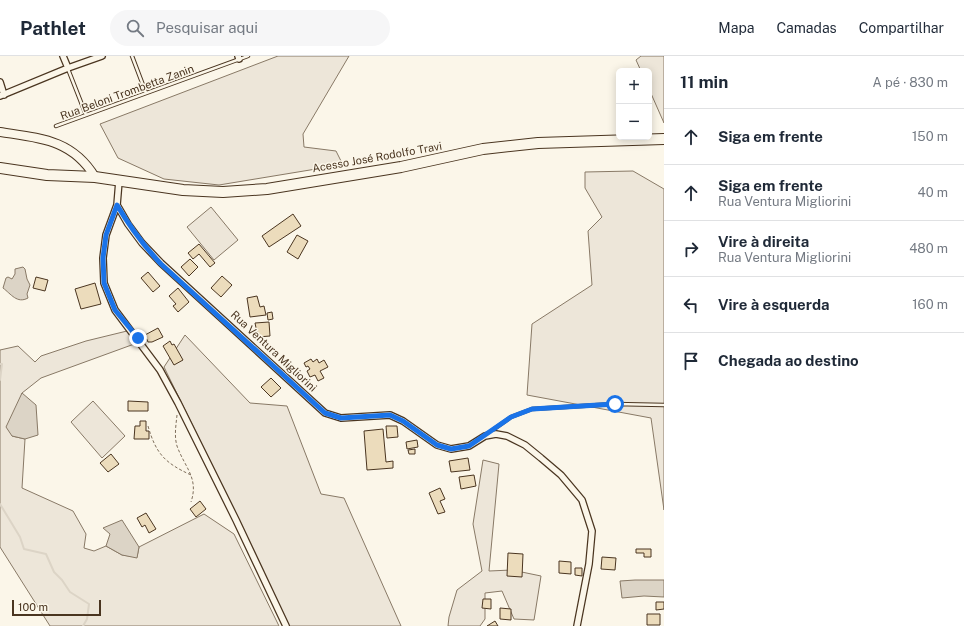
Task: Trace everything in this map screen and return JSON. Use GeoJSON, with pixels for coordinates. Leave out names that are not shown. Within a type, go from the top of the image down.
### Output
{"type":"FeatureCollection","features":[{"type":"Feature","properties":{"kind":"highway","name":"Acesso José Rodolfo Travi"},"geometry":{"type":"LineString","coordinates":[[0,168],[47,175],[95,177],[183,190],[223,192],[267,189],[401,167],[504,147],[538,143],[664,139]]}},
{"type":"Feature","properties":{"kind":"street"},"geometry":{"type":"LineString","coordinates":[[63,56],[68,68]]}},
{"type":"Feature","properties":{"kind":"street"},"geometry":{"type":"LineString","coordinates":[[0,82],[2,96],[68,68],[102,56]]}},
{"type":"Feature","properties":{"kind":"street"},"geometry":{"type":"LineString","coordinates":[[0,132],[44,139],[61,144],[86,164],[95,177]]}},
{"type":"Feature","properties":{"kind":"street"},"geometry":{"type":"LineString","coordinates":[[119,180],[117,205],[106,235],[103,258],[104,283],[115,310],[160,370],[178,402],[286,626]]}},
{"type":"Feature","properties":{"kind":"street","name":"Rua Ventura Migliorini"},"geometry":{"type":"LineString","coordinates":[[117,205],[128,224],[142,243],[161,264],[325,413],[341,418],[390,415],[403,421],[437,445],[451,449],[469,446],[485,436],[496,434],[507,436],[525,445],[561,475],[582,500],[592,531],[589,564],[578,626]]}},
{"type":"Feature","properties":{"kind":"lane"},"geometry":{"type":"LineString","coordinates":[[132,56],[146,93]]}},
{"type":"Feature","properties":{"kind":"lane","name":"Rua Beloni Trombetta Zanin"},"geometry":{"type":"LineString","coordinates":[[56,126],[238,58],[248,56]]}},
{"type":"Feature","properties":{"kind":"lane"},"geometry":{"type":"LineString","coordinates":[[68,68],[86,115]]}},
{"type":"Feature","properties":{"kind":"lane"},"geometry":{"type":"LineString","coordinates":[[485,436],[511,417],[532,409],[615,404],[664,405]]}},
{"type":"Feature","properties":{"kind":"path"},"geometry":{"type":"LineString","coordinates":[[178,402],[175,436],[177,445],[193,482],[194,493],[190,502]]}},
{"type":"Feature","properties":{"kind":"path"},"geometry":{"type":"LineString","coordinates":[[148,426],[157,450],[175,468],[191,475]]}},
{"type":"Feature","properties":{"kind":"shaded area"},"geometry":{"type":"Polygon","coordinates":[[[278,56],[349,56],[303,134],[304,147],[336,151],[342,163],[316,169],[219,185],[164,179],[118,158],[100,124],[278,56]]]}},
{"type":"Feature","properties":{"kind":"shaded area"},"geometry":{"type":"Polygon","coordinates":[[[641,56],[664,56],[664,123],[652,96],[652,68],[640,68],[636,60],[641,56]]]}},
{"type":"Feature","properties":{"kind":"shaded area"},"geometry":{"type":"Polygon","coordinates":[[[633,171],[664,189],[664,510],[651,418],[527,395],[532,324],[592,285],[588,231],[602,217],[585,188],[585,172],[633,171]]]}},
{"type":"Feature","properties":{"kind":"shaded area"},"geometry":{"type":"Polygon","coordinates":[[[211,207],[238,240],[214,260],[187,227],[211,207]]]}},
{"type":"Feature","properties":{"kind":"shaded area"},"geometry":{"type":"Polygon","coordinates":[[[23,267],[30,285],[27,294],[28,298],[21,300],[14,298],[3,288],[6,278],[8,277],[12,279],[15,274],[15,269],[23,267]]]}},
{"type":"Feature","properties":{"kind":"shaded area"},"geometry":{"type":"Polygon","coordinates":[[[127,331],[137,343],[41,378],[22,393],[12,436],[25,439],[22,488],[73,511],[86,534],[84,548],[94,551],[106,546],[122,555],[137,557],[139,547],[204,514],[234,534],[279,626],[50,626],[0,547],[0,350],[18,346],[35,362],[41,356],[86,341],[127,331]]]}},
{"type":"Feature","properties":{"kind":"shaded area"},"geometry":{"type":"Polygon","coordinates":[[[185,335],[250,403],[287,406],[321,494],[344,498],[401,626],[288,626],[239,520],[164,367],[185,335]]]}},
{"type":"Feature","properties":{"kind":"shaded area"},"geometry":{"type":"Polygon","coordinates":[[[22,393],[36,405],[38,435],[25,439],[12,436],[6,427],[22,393]]]}},
{"type":"Feature","properties":{"kind":"shaded area"},"geometry":{"type":"Polygon","coordinates":[[[93,401],[125,436],[102,458],[71,422],[93,401]]]}},
{"type":"Feature","properties":{"kind":"shaded area"},"geometry":{"type":"Polygon","coordinates":[[[483,460],[499,464],[489,571],[512,570],[541,576],[534,620],[514,619],[502,591],[485,593],[485,619],[480,626],[448,626],[449,617],[457,590],[482,571],[473,524],[483,460]]]}},
{"type":"Feature","properties":{"kind":"shaded area"},"geometry":{"type":"Polygon","coordinates":[[[122,520],[139,547],[137,558],[122,555],[106,546],[110,534],[103,528],[122,520]]]}},
{"type":"Feature","properties":{"kind":"shaded area"},"geometry":{"type":"Polygon","coordinates":[[[664,580],[664,597],[644,596],[622,598],[620,581],[664,580]]]}},
{"type":"Feature","properties":{"kind":"building"},"geometry":{"type":"Polygon","coordinates":[[[293,214],[301,226],[269,247],[262,236],[293,214]]]}},
{"type":"Feature","properties":{"kind":"building"},"geometry":{"type":"Polygon","coordinates":[[[297,235],[308,241],[298,259],[287,252],[297,235]]]}},
{"type":"Feature","properties":{"kind":"building"},"geometry":{"type":"Polygon","coordinates":[[[199,244],[215,263],[210,267],[199,254],[193,259],[188,253],[199,244]]]}},
{"type":"Feature","properties":{"kind":"building"},"geometry":{"type":"Polygon","coordinates":[[[190,259],[198,267],[189,276],[181,267],[190,259]]]}},
{"type":"Feature","properties":{"kind":"building"},"geometry":{"type":"Polygon","coordinates":[[[148,272],[160,286],[153,292],[141,278],[148,272]]]}},
{"type":"Feature","properties":{"kind":"building"},"geometry":{"type":"Polygon","coordinates":[[[222,276],[232,285],[221,297],[211,288],[222,276]]]}},
{"type":"Feature","properties":{"kind":"building"},"geometry":{"type":"Polygon","coordinates":[[[36,277],[48,280],[45,291],[33,288],[36,277]]]}},
{"type":"Feature","properties":{"kind":"building"},"geometry":{"type":"Polygon","coordinates":[[[95,283],[101,304],[81,309],[75,289],[95,283]]]}},
{"type":"Feature","properties":{"kind":"building"},"geometry":{"type":"Polygon","coordinates":[[[178,288],[189,302],[178,312],[173,306],[176,304],[169,296],[178,288]]]}},
{"type":"Feature","properties":{"kind":"building"},"geometry":{"type":"Polygon","coordinates":[[[257,296],[260,307],[264,306],[266,315],[250,317],[247,298],[257,296]]]}},
{"type":"Feature","properties":{"kind":"building"},"geometry":{"type":"Polygon","coordinates":[[[272,312],[273,319],[268,320],[267,313],[272,312]]]}},
{"type":"Feature","properties":{"kind":"building"},"geometry":{"type":"Polygon","coordinates":[[[269,322],[270,336],[258,337],[255,323],[269,322]]]}},
{"type":"Feature","properties":{"kind":"building"},"geometry":{"type":"Polygon","coordinates":[[[158,328],[163,337],[152,342],[148,342],[145,335],[158,328]]]}},
{"type":"Feature","properties":{"kind":"building"},"geometry":{"type":"Polygon","coordinates":[[[170,341],[172,345],[174,344],[183,360],[174,365],[163,346],[170,341]]]}},
{"type":"Feature","properties":{"kind":"building"},"geometry":{"type":"Polygon","coordinates":[[[311,359],[313,362],[317,359],[319,363],[324,360],[328,367],[320,371],[324,378],[318,381],[315,375],[310,377],[307,371],[310,369],[308,366],[306,367],[304,363],[311,359]]]}},
{"type":"Feature","properties":{"kind":"building"},"geometry":{"type":"Polygon","coordinates":[[[271,378],[281,388],[271,397],[261,387],[271,378]]]}},
{"type":"Feature","properties":{"kind":"building"},"geometry":{"type":"Polygon","coordinates":[[[128,401],[148,402],[148,411],[128,411],[128,401]]]}},
{"type":"Feature","properties":{"kind":"building"},"geometry":{"type":"Polygon","coordinates":[[[140,421],[146,421],[146,431],[149,431],[149,439],[134,439],[135,426],[140,426],[140,421]]]}},
{"type":"Feature","properties":{"kind":"building"},"geometry":{"type":"Polygon","coordinates":[[[386,426],[397,426],[398,437],[387,438],[386,426]]]}},
{"type":"Feature","properties":{"kind":"building"},"geometry":{"type":"Polygon","coordinates":[[[383,429],[386,462],[393,461],[393,468],[367,470],[364,431],[383,429]]]}},
{"type":"Feature","properties":{"kind":"building"},"geometry":{"type":"Polygon","coordinates":[[[417,440],[418,447],[407,449],[406,442],[417,440]]]}},
{"type":"Feature","properties":{"kind":"building"},"geometry":{"type":"Polygon","coordinates":[[[415,449],[415,454],[409,454],[408,450],[415,449]]]}},
{"type":"Feature","properties":{"kind":"building"},"geometry":{"type":"Polygon","coordinates":[[[111,454],[119,464],[108,472],[100,463],[111,454]]]}},
{"type":"Feature","properties":{"kind":"building"},"geometry":{"type":"Polygon","coordinates":[[[468,458],[470,470],[451,472],[449,461],[468,458]]]}},
{"type":"Feature","properties":{"kind":"building"},"geometry":{"type":"Polygon","coordinates":[[[474,475],[476,486],[461,489],[459,477],[474,475]]]}},
{"type":"Feature","properties":{"kind":"building"},"geometry":{"type":"Polygon","coordinates":[[[440,488],[445,499],[440,501],[445,512],[438,514],[429,493],[440,488]]]}},
{"type":"Feature","properties":{"kind":"building"},"geometry":{"type":"Polygon","coordinates":[[[200,501],[206,509],[196,517],[190,509],[200,501]]]}},
{"type":"Feature","properties":{"kind":"building"},"geometry":{"type":"Polygon","coordinates":[[[146,513],[156,529],[149,533],[145,525],[142,527],[137,518],[146,513]]]}},
{"type":"Feature","properties":{"kind":"building"},"geometry":{"type":"Polygon","coordinates":[[[636,549],[651,549],[651,557],[644,557],[644,553],[636,553],[636,549]]]}},
{"type":"Feature","properties":{"kind":"building"},"geometry":{"type":"Polygon","coordinates":[[[508,553],[523,554],[522,577],[507,576],[508,553]]]}},
{"type":"Feature","properties":{"kind":"building"},"geometry":{"type":"Polygon","coordinates":[[[602,557],[616,558],[615,570],[601,569],[602,557]]]}},
{"type":"Feature","properties":{"kind":"building"},"geometry":{"type":"Polygon","coordinates":[[[559,561],[571,562],[571,574],[559,573],[559,561]]]}},
{"type":"Feature","properties":{"kind":"building"},"geometry":{"type":"Polygon","coordinates":[[[575,568],[582,568],[582,576],[575,575],[575,568]]]}},
{"type":"Feature","properties":{"kind":"building"},"geometry":{"type":"Polygon","coordinates":[[[483,599],[491,599],[491,609],[482,608],[483,599]]]}},
{"type":"Feature","properties":{"kind":"building"},"geometry":{"type":"Polygon","coordinates":[[[656,602],[664,602],[664,609],[656,610],[656,602]]]}},
{"type":"Feature","properties":{"kind":"building"},"geometry":{"type":"Polygon","coordinates":[[[500,608],[511,609],[511,620],[500,619],[500,608]]]}},
{"type":"Feature","properties":{"kind":"building"},"geometry":{"type":"Polygon","coordinates":[[[647,614],[660,614],[660,625],[647,625],[647,614]]]}},
{"type":"Feature","properties":{"kind":"building"},"geometry":{"type":"Polygon","coordinates":[[[495,621],[498,626],[487,626],[495,621]]]}},
{"type":"Feature","properties":{"kind":"waterway"},"geometry":{"type":"LineString","coordinates":[[0,364],[2,364],[0,380]]}},
{"type":"Feature","properties":{"kind":"waterway"},"geometry":{"type":"LineString","coordinates":[[0,504],[20,537],[24,549],[46,554],[54,572],[62,580],[70,592],[89,604],[87,619],[83,626]]}},
{"type":"Feature","properties":{"kind":"route"},"geometry":{"type":"LineString","coordinates":[[138,338],[115,310],[104,283],[103,258],[106,235],[117,205],[128,224],[142,243],[161,264],[325,413],[341,418],[390,415],[403,421],[437,445],[451,449],[469,446],[511,417],[532,409],[615,404]]}}]}
